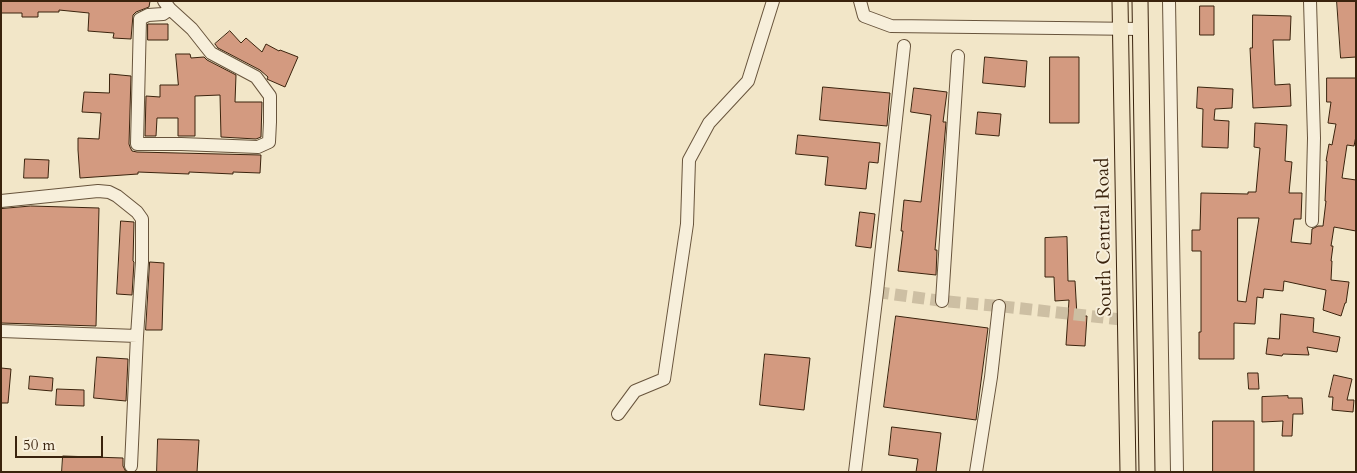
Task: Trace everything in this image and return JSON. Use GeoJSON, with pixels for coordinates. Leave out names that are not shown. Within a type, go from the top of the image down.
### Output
{"type":"FeatureCollection","features":[{"type":"Feature","properties":{"kind":"main road","name":"South Central Road"},"geometry":{"type":"LineString","coordinates":[[1120,1],[1128,472]]}},
{"type":"Feature","properties":{"kind":"main road","name":"South Central Road"},"geometry":{"type":"LineString","coordinates":[[1140,1],[1147,472]]}},
{"type":"Feature","properties":{"kind":"street"},"geometry":{"type":"LineString","coordinates":[[618,414],[635,391],[664,379],[686,224],[689,160],[709,123],[748,81],[773,1]]}},
{"type":"Feature","properties":{"kind":"street"},"geometry":{"type":"LineString","coordinates":[[860,1],[864,16],[891,26],[1140,29]]}},
{"type":"Feature","properties":{"kind":"street"},"geometry":{"type":"LineString","coordinates":[[1168,1],[1177,472]]}},
{"type":"Feature","properties":{"kind":"street"},"geometry":{"type":"LineString","coordinates":[[1310,1],[1314,138],[1312,221]]}},
{"type":"Feature","properties":{"kind":"street"},"geometry":{"type":"LineString","coordinates":[[167,5],[192,29],[210,53],[256,77],[270,96],[269,142],[258,148],[137,144],[140,19],[148,15],[163,14],[167,5]]}},
{"type":"Feature","properties":{"kind":"street"},"geometry":{"type":"LineString","coordinates":[[855,472],[904,46]]}},
{"type":"Feature","properties":{"kind":"street"},"geometry":{"type":"LineString","coordinates":[[942,301],[958,56]]}},
{"type":"Feature","properties":{"kind":"street"},"geometry":{"type":"LineString","coordinates":[[1,201],[98,191],[109,192],[137,212],[142,219],[142,262],[132,466]]}},
{"type":"Feature","properties":{"kind":"street"},"geometry":{"type":"LineString","coordinates":[[976,472],[1000,306]]}},
{"type":"Feature","properties":{"kind":"street"},"geometry":{"type":"LineString","coordinates":[[1,331],[137,336]]}},
{"type":"Feature","properties":{"kind":"building"},"geometry":{"type":"Polygon","coordinates":[[[1,1],[150,1],[149,7],[133,15],[131,39],[113,38],[114,33],[88,31],[89,13],[59,10],[59,12],[38,12],[38,17],[22,17],[22,13],[1,13],[1,1]]]}},
{"type":"Feature","properties":{"kind":"building"},"geometry":{"type":"Polygon","coordinates":[[[1337,1],[1356,1],[1356,57],[1341,58],[1337,1]]]}},
{"type":"Feature","properties":{"kind":"building"},"geometry":{"type":"Polygon","coordinates":[[[1200,6],[1214,6],[1214,35],[1200,35],[1200,6]]]}},
{"type":"Feature","properties":{"kind":"building"},"geometry":{"type":"Polygon","coordinates":[[[1253,15],[1291,16],[1290,40],[1273,40],[1275,85],[1290,84],[1291,106],[1253,108],[1250,48],[1252,48],[1253,15]]]}},
{"type":"Feature","properties":{"kind":"building"},"geometry":{"type":"Polygon","coordinates":[[[148,24],[168,24],[168,40],[148,40],[148,24]]]}},
{"type":"Feature","properties":{"kind":"building"},"geometry":{"type":"Polygon","coordinates":[[[230,31],[241,43],[246,38],[262,52],[266,44],[279,51],[298,57],[285,87],[267,79],[268,77],[260,70],[218,48],[215,44],[230,31]]]}},
{"type":"Feature","properties":{"kind":"building"},"geometry":{"type":"Polygon","coordinates":[[[176,54],[190,54],[191,58],[204,57],[236,75],[235,102],[262,102],[261,137],[256,139],[221,137],[220,95],[195,96],[195,136],[178,136],[178,118],[157,118],[156,136],[145,136],[146,96],[160,97],[160,85],[178,85],[176,54]]]}},
{"type":"Feature","properties":{"kind":"building"},"geometry":{"type":"Polygon","coordinates":[[[985,57],[1027,61],[1025,87],[983,83],[985,57]]]}},
{"type":"Feature","properties":{"kind":"building"},"geometry":{"type":"Polygon","coordinates":[[[1050,57],[1079,57],[1079,123],[1050,123],[1050,57]]]}},
{"type":"Feature","properties":{"kind":"building"},"geometry":{"type":"Polygon","coordinates":[[[110,74],[131,76],[129,144],[132,151],[261,155],[260,173],[189,172],[189,174],[138,172],[138,174],[80,178],[78,138],[99,139],[101,113],[82,112],[84,92],[109,93],[110,74]]]}},
{"type":"Feature","properties":{"kind":"building"},"geometry":{"type":"Polygon","coordinates":[[[1327,78],[1356,78],[1356,136],[1354,146],[1347,145],[1342,178],[1356,180],[1356,231],[1334,227],[1331,246],[1333,246],[1331,280],[1349,282],[1346,303],[1341,316],[1323,310],[1326,290],[1284,281],[1283,291],[1264,289],[1263,298],[1257,297],[1255,324],[1234,323],[1234,359],[1199,359],[1201,251],[1192,251],[1192,230],[1200,230],[1201,193],[1248,194],[1248,192],[1256,192],[1260,148],[1254,147],[1255,123],[1287,125],[1285,161],[1292,162],[1289,193],[1302,193],[1301,219],[1294,219],[1291,242],[1311,244],[1312,229],[1323,226],[1326,201],[1326,161],[1329,144],[1332,145],[1336,124],[1328,123],[1331,102],[1327,102],[1327,78]],[[1238,218],[1238,301],[1246,302],[1259,218],[1238,218]]]}},
{"type":"Feature","properties":{"kind":"building"},"geometry":{"type":"Polygon","coordinates":[[[823,87],[890,93],[887,126],[820,120],[823,87]]]}},
{"type":"Feature","properties":{"kind":"building"},"geometry":{"type":"Polygon","coordinates":[[[1198,87],[1233,89],[1232,108],[1215,109],[1214,120],[1229,121],[1228,148],[1202,147],[1203,109],[1197,108],[1198,87]]]}},
{"type":"Feature","properties":{"kind":"building"},"geometry":{"type":"Polygon","coordinates":[[[914,88],[947,92],[943,122],[946,122],[935,250],[937,250],[936,275],[898,271],[903,231],[901,231],[904,200],[921,202],[931,115],[911,112],[914,88]]]}},
{"type":"Feature","properties":{"kind":"building"},"geometry":{"type":"Polygon","coordinates":[[[978,112],[1001,114],[999,136],[976,134],[978,112]]]}},
{"type":"Feature","properties":{"kind":"building"},"geometry":{"type":"Polygon","coordinates":[[[798,135],[880,143],[878,163],[869,162],[866,189],[825,185],[828,157],[796,154],[798,135]]]}},
{"type":"Feature","properties":{"kind":"building"},"geometry":{"type":"Polygon","coordinates":[[[25,159],[49,160],[48,178],[24,178],[25,159]]]}},
{"type":"Feature","properties":{"kind":"building"},"geometry":{"type":"Polygon","coordinates":[[[31,206],[99,208],[96,326],[1,323],[1,209],[31,206]]]}},
{"type":"Feature","properties":{"kind":"building"},"geometry":{"type":"Polygon","coordinates":[[[860,212],[875,214],[871,248],[856,246],[860,212]]]}},
{"type":"Feature","properties":{"kind":"building"},"geometry":{"type":"Polygon","coordinates":[[[121,221],[134,222],[132,295],[117,294],[121,221]]]}},
{"type":"Feature","properties":{"kind":"building"},"geometry":{"type":"Polygon","coordinates":[[[1067,237],[1068,281],[1075,281],[1077,316],[1087,316],[1085,346],[1066,345],[1069,300],[1055,301],[1054,277],[1045,277],[1045,238],[1067,237]]]}},
{"type":"Feature","properties":{"kind":"building"},"geometry":{"type":"Polygon","coordinates":[[[150,262],[164,263],[162,330],[146,330],[150,262]]]}},
{"type":"Feature","properties":{"kind":"building"},"geometry":{"type":"Polygon","coordinates":[[[1281,314],[1314,318],[1313,332],[1340,337],[1337,352],[1307,347],[1309,355],[1283,354],[1282,356],[1266,354],[1268,338],[1279,339],[1281,314]]]}},
{"type":"Feature","properties":{"kind":"building"},"geometry":{"type":"Polygon","coordinates":[[[896,316],[988,328],[976,420],[884,407],[896,316]]]}},
{"type":"Feature","properties":{"kind":"building"},"geometry":{"type":"Polygon","coordinates":[[[765,354],[810,358],[804,410],[760,405],[765,354]]]}},
{"type":"Feature","properties":{"kind":"building"},"geometry":{"type":"Polygon","coordinates":[[[97,357],[128,359],[126,401],[94,398],[97,357]]]}},
{"type":"Feature","properties":{"kind":"building"},"geometry":{"type":"Polygon","coordinates":[[[1,368],[11,369],[8,403],[1,403],[1,368]]]}},
{"type":"Feature","properties":{"kind":"building"},"geometry":{"type":"Polygon","coordinates":[[[1248,373],[1258,373],[1259,389],[1249,389],[1248,373]]]}},
{"type":"Feature","properties":{"kind":"building"},"geometry":{"type":"Polygon","coordinates":[[[1334,375],[1352,379],[1347,400],[1354,400],[1353,412],[1332,410],[1333,397],[1329,397],[1334,375]]]}},
{"type":"Feature","properties":{"kind":"building"},"geometry":{"type":"Polygon","coordinates":[[[30,376],[53,378],[52,391],[29,389],[30,376]]]}},
{"type":"Feature","properties":{"kind":"building"},"geometry":{"type":"Polygon","coordinates":[[[57,389],[84,390],[84,406],[56,405],[57,389]]]}},
{"type":"Feature","properties":{"kind":"building"},"geometry":{"type":"Polygon","coordinates":[[[1288,396],[1288,398],[1302,398],[1303,414],[1293,414],[1292,436],[1282,436],[1283,421],[1262,422],[1262,397],[1288,396]]]}},
{"type":"Feature","properties":{"kind":"building"},"geometry":{"type":"Polygon","coordinates":[[[1213,421],[1254,421],[1254,472],[1213,472],[1213,421]]]}},
{"type":"Feature","properties":{"kind":"building"},"geometry":{"type":"Polygon","coordinates":[[[892,427],[941,433],[936,472],[916,472],[918,459],[889,455],[892,427]]]}},
{"type":"Feature","properties":{"kind":"building"},"geometry":{"type":"Polygon","coordinates":[[[158,439],[199,440],[197,472],[157,472],[158,439]]]}},
{"type":"Feature","properties":{"kind":"building"},"geometry":{"type":"Polygon","coordinates":[[[63,456],[123,458],[123,466],[126,472],[62,472],[63,456]]]}},
{"type":"Feature","properties":{"kind":"tunnel"},"geometry":{"type":"LineString","coordinates":[[877,292],[942,301],[1126,320]]}}]}
